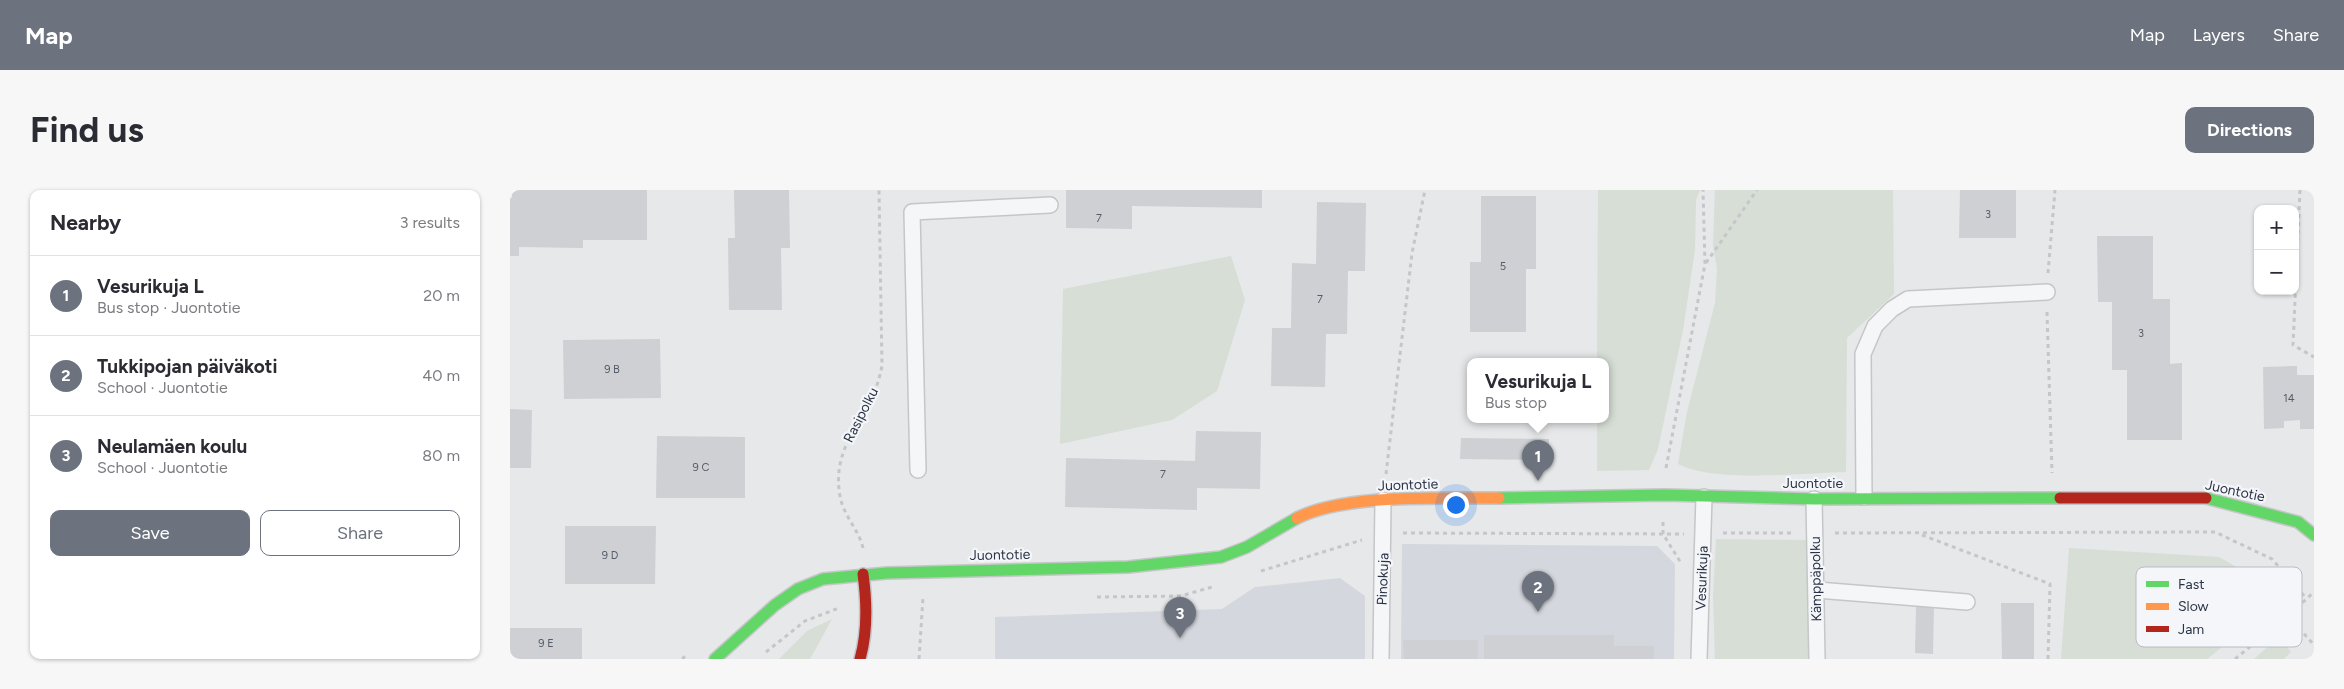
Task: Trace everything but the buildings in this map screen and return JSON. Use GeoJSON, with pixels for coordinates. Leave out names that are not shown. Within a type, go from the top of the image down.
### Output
{"type":"FeatureCollection","features":[{"type":"Feature","properties":{"kind":"street","name":"Juontotie"},"geometry":{"type":"LineString","coordinates":[[715,659],[775,605],[798,589],[824,579],[863,574],[1128,567],[1221,557],[1247,547],[1300,518],[1338,506],[1383,500],[1665,495],[1814,499],[1864,497],[2206,498],[2298,522],[2314,535]]}},
{"type":"Feature","properties":{"kind":"street"},"geometry":{"type":"LineString","coordinates":[[860,659],[863,649],[867,602],[863,574]]}},
{"type":"Feature","properties":{"kind":"lane"},"geometry":{"type":"LineString","coordinates":[[918,470],[912,212],[1050,205]]}},
{"type":"Feature","properties":{"kind":"lane"},"geometry":{"type":"LineString","coordinates":[[1864,497],[1863,354],[1875,326],[1892,309],[1908,299],[2046,292]]}},
{"type":"Feature","properties":{"kind":"lane","name":"Vesurikuja"},"geometry":{"type":"LineString","coordinates":[[1699,659],[1704,497]]}},
{"type":"Feature","properties":{"kind":"lane","name":"Kämppäpolku"},"geometry":{"type":"LineString","coordinates":[[1814,499],[1817,659]]}},
{"type":"Feature","properties":{"kind":"lane","name":"Pinokuja"},"geometry":{"type":"LineString","coordinates":[[1381,659],[1383,500]]}},
{"type":"Feature","properties":{"kind":"lane"},"geometry":{"type":"LineString","coordinates":[[1817,590],[1967,602]]}},
{"type":"Feature","properties":{"kind":"path","name":"Rasipolku"},"geometry":{"type":"LineString","coordinates":[[863,574],[864,551],[860,536],[849,519],[840,497],[840,471],[845,444],[874,392],[882,366],[879,190]]}},
{"type":"Feature","properties":{"kind":"path"},"geometry":{"type":"LineString","coordinates":[[1383,500],[1412,253],[1425,190]]}},
{"type":"Feature","properties":{"kind":"path"},"geometry":{"type":"LineString","coordinates":[[1663,534],[1666,465],[1705,264],[1703,190]]}},
{"type":"Feature","properties":{"kind":"path"},"geometry":{"type":"LineString","coordinates":[[1705,264],[1757,190]]}},
{"type":"Feature","properties":{"kind":"path"},"geometry":{"type":"LineString","coordinates":[[2052,473],[2046,292],[2055,190]]}},
{"type":"Feature","properties":{"kind":"path"},"geometry":{"type":"LineString","coordinates":[[2300,190],[2293,345],[2314,357]]}},
{"type":"Feature","properties":{"kind":"path"},"geometry":{"type":"LineString","coordinates":[[1255,573],[1384,533],[1704,534],[1816,532],[1920,534],[2215,532],[2272,559],[2279,567]]}},
{"type":"Feature","properties":{"kind":"path"},"geometry":{"type":"LineString","coordinates":[[1920,534],[2050,584],[2048,659]]}},
{"type":"Feature","properties":{"kind":"path"},"geometry":{"type":"LineString","coordinates":[[920,659],[926,572]]}},
{"type":"Feature","properties":{"kind":"path"},"geometry":{"type":"LineString","coordinates":[[1092,597],[1181,596],[1218,585]]}},
{"type":"Feature","properties":{"kind":"path"},"geometry":{"type":"LineString","coordinates":[[2302,602],[2314,592]]}},
{"type":"Feature","properties":{"kind":"path"},"geometry":{"type":"LineString","coordinates":[[2302,593],[2306,598]]}},
{"type":"Feature","properties":{"kind":"path"},"geometry":{"type":"LineString","coordinates":[[914,598],[933,597]]}},
{"type":"Feature","properties":{"kind":"path"},"geometry":{"type":"LineString","coordinates":[[764,654],[805,621],[831,609],[867,602]]}},
{"type":"Feature","properties":{"kind":"path"},"geometry":{"type":"LineString","coordinates":[[2302,632],[2314,645]]}},
{"type":"Feature","properties":{"kind":"path"},"geometry":{"type":"LineString","coordinates":[[2235,659],[2250,647]]}},
{"type":"Feature","properties":{"kind":"shaded area"},"geometry":{"type":"Polygon","coordinates":[[[1598,190],[1700,190],[1696,200],[1695,250],[1683,330],[1658,449],[1649,470],[1597,471],[1597,423],[1609,423],[1609,358],[1597,358],[1598,190]]]}},
{"type":"Feature","properties":{"kind":"shaded area"},"geometry":{"type":"Polygon","coordinates":[[[1715,190],[1893,190],[1894,294],[1847,338],[1846,472],[1760,476],[1736,475],[1694,470],[1678,464],[1687,412],[1715,303],[1717,269],[1713,245],[1715,190]]]}},
{"type":"Feature","properties":{"kind":"shaded area"},"geometry":{"type":"Polygon","coordinates":[[[1231,256],[1245,300],[1217,391],[1172,420],[1060,444],[1063,289],[1231,256]]]}},
{"type":"Feature","properties":{"kind":"shaded area"},"geometry":{"type":"Polygon","coordinates":[[[1716,539],[1809,540],[1811,659],[1715,659],[1713,596],[1716,539]]]}},
{"type":"Feature","properties":{"kind":"shaded area"},"geometry":{"type":"Polygon","coordinates":[[[1402,544],[1657,546],[1675,564],[1674,659],[1401,659],[1402,544]]]}},
{"type":"Feature","properties":{"kind":"shaded area"},"geometry":{"type":"Polygon","coordinates":[[[2069,548],[2219,557],[2237,567],[2136,567],[2136,647],[2222,647],[2207,659],[2061,659],[2069,548]]]}},
{"type":"Feature","properties":{"kind":"shaded area"},"geometry":{"type":"Polygon","coordinates":[[[1340,578],[1365,596],[1365,659],[995,659],[995,617],[1222,609],[1255,587],[1340,578]]]}},
{"type":"Feature","properties":{"kind":"shaded area"},"geometry":{"type":"Polygon","coordinates":[[[832,619],[810,659],[779,659],[807,631],[832,619]]]}},
{"type":"Feature","properties":{"kind":"shaded area"},"geometry":{"type":"Polygon","coordinates":[[[2268,647],[2287,647],[2291,652],[2284,659],[2254,659],[2268,647]]]}},
{"type":"Feature","properties":{"kind":"traffic: fast"},"geometry":{"type":"LineString","coordinates":[[1499,498],[1665,495],[1814,499],[2060,498]]}},
{"type":"Feature","properties":{"kind":"traffic: fast"},"geometry":{"type":"LineString","coordinates":[[2206,498],[2298,522],[2314,535]]}},
{"type":"Feature","properties":{"kind":"traffic: fast"},"geometry":{"type":"LineString","coordinates":[[715,659],[775,605],[798,589],[823,579],[887,573],[1128,567],[1221,557],[1247,547],[1297,518]]}},
{"type":"Feature","properties":{"kind":"traffic: slow"},"geometry":{"type":"LineString","coordinates":[[1297,518],[1342,504],[1368,501],[1423,498],[1499,498]]}},
{"type":"Feature","properties":{"kind":"traffic: jam"},"geometry":{"type":"LineString","coordinates":[[2060,498],[2206,498]]}},
{"type":"Feature","properties":{"kind":"traffic: jam"},"geometry":{"type":"LineString","coordinates":[[860,659],[866,617],[863,574]]}},
{"type":"Feature","properties":{"kind":"place","name":"Vesurikuja L"},"geometry":{"type":"Point","coordinates":[1538,481]}},
{"type":"Feature","properties":{"kind":"place","name":"Tukkipojan päiväkoti"},"geometry":{"type":"Point","coordinates":[1538,612]}},
{"type":"Feature","properties":{"kind":"place","name":"Neulamäen koulu"},"geometry":{"type":"Point","coordinates":[1180,638]}}]}
